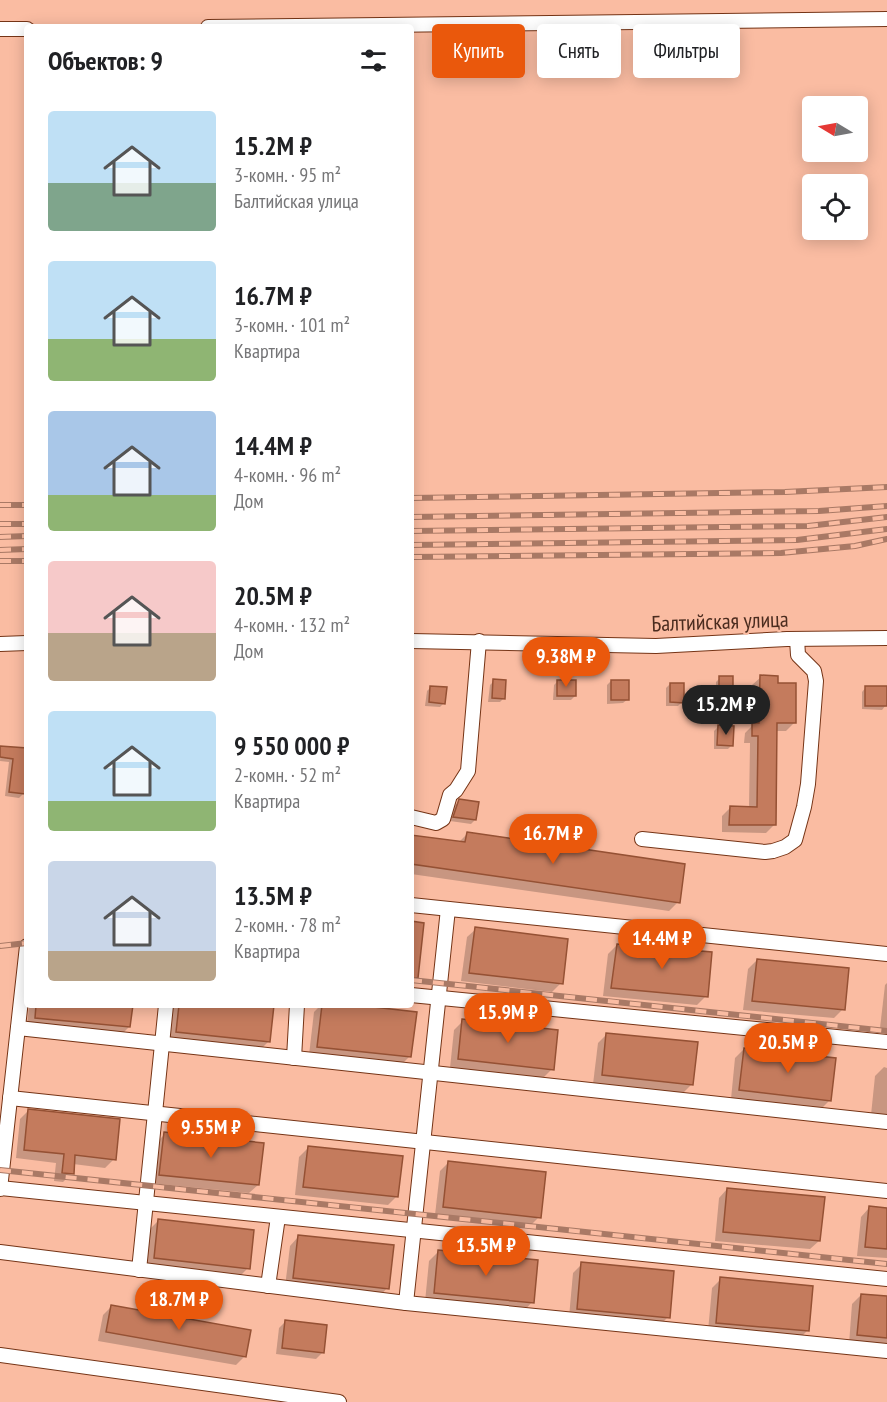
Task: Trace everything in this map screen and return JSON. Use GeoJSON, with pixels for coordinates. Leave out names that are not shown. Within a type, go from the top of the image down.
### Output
{"type":"FeatureCollection","features":[{"type":"Feature","properties":{"kind":"street"},"geometry":{"type":"LineString","coordinates":[[414,25],[887,19]]}},
{"type":"Feature","properties":{"kind":"street"},"geometry":{"type":"LineString","coordinates":[[0,30],[24,29]]}},
{"type":"Feature","properties":{"kind":"street","name":"Балтийская улица"},"geometry":{"type":"LineString","coordinates":[[414,641],[656,646],[797,639],[887,638]]}},
{"type":"Feature","properties":{"kind":"street"},"geometry":{"type":"LineString","coordinates":[[642,838],[765,852],[773,852],[795,840],[808,784],[816,693],[814,671],[798,655],[797,639]]}},
{"type":"Feature","properties":{"kind":"street"},"geometry":{"type":"LineString","coordinates":[[414,818],[436,823],[443,819],[450,795],[468,771],[479,641]]}},
{"type":"Feature","properties":{"kind":"street"},"geometry":{"type":"LineString","coordinates":[[0,645],[24,643]]}},
{"type":"Feature","properties":{"kind":"street"},"geometry":{"type":"LineString","coordinates":[[414,905],[887,954]]}},
{"type":"Feature","properties":{"kind":"street"},"geometry":{"type":"LineString","coordinates":[[406,1303],[448,909]]}},
{"type":"Feature","properties":{"kind":"street"},"geometry":{"type":"LineString","coordinates":[[24,978],[0,1188],[887,1279]]}},
{"type":"Feature","properties":{"kind":"street"},"geometry":{"type":"LineString","coordinates":[[414,995],[887,1042]]}},
{"type":"Feature","properties":{"kind":"street"},"geometry":{"type":"LineString","coordinates":[[139,1270],[166,1008]]}},
{"type":"Feature","properties":{"kind":"street"},"geometry":{"type":"LineString","coordinates":[[294,1058],[297,1008]]}},
{"type":"Feature","properties":{"kind":"street"},"geometry":{"type":"LineString","coordinates":[[18,1028],[887,1122]]}},
{"type":"Feature","properties":{"kind":"street"},"geometry":{"type":"LineString","coordinates":[[10,1098],[887,1191]]}},
{"type":"Feature","properties":{"kind":"street"},"geometry":{"type":"LineString","coordinates":[[268,1286],[278,1217]]}},
{"type":"Feature","properties":{"kind":"street"},"geometry":{"type":"LineString","coordinates":[[0,1252],[406,1303],[887,1352]]}},
{"type":"Feature","properties":{"kind":"street"},"geometry":{"type":"LineString","coordinates":[[0,1355],[339,1402]]}},
{"type":"Feature","properties":{"kind":"building"},"geometry":{"type":"Polygon","coordinates":[[[760,675],[778,676],[778,683],[796,683],[796,723],[777,723],[776,825],[729,825],[730,806],[757,807],[758,736],[752,736],[752,723],[759,723],[760,675]]]}},
{"type":"Feature","properties":{"kind":"building"},"geometry":{"type":"Polygon","coordinates":[[[719,676],[733,676],[733,695],[719,695],[719,676]]]}},
{"type":"Feature","properties":{"kind":"building"},"geometry":{"type":"Polygon","coordinates":[[[493,679],[506,680],[505,699],[492,698],[493,679]]]}},
{"type":"Feature","properties":{"kind":"building"},"geometry":{"type":"Polygon","coordinates":[[[557,680],[576,680],[576,696],[557,696],[557,680]]]}},
{"type":"Feature","properties":{"kind":"building"},"geometry":{"type":"Polygon","coordinates":[[[611,680],[629,680],[629,700],[611,700],[611,680]]]}},
{"type":"Feature","properties":{"kind":"building"},"geometry":{"type":"Polygon","coordinates":[[[670,683],[684,683],[684,703],[670,702],[670,683]]]}},
{"type":"Feature","properties":{"kind":"building"},"geometry":{"type":"Polygon","coordinates":[[[430,686],[447,687],[445,704],[429,702],[430,686]]]}},
{"type":"Feature","properties":{"kind":"building"},"geometry":{"type":"Polygon","coordinates":[[[865,686],[887,686],[887,706],[865,706],[865,686]]]}},
{"type":"Feature","properties":{"kind":"building"},"geometry":{"type":"Polygon","coordinates":[[[718,725],[734,726],[733,746],[717,745],[718,725]]]}},
{"type":"Feature","properties":{"kind":"building"},"geometry":{"type":"Polygon","coordinates":[[[0,746],[24,748],[24,794],[9,792],[13,759],[0,757],[0,746]]]}},
{"type":"Feature","properties":{"kind":"building"},"geometry":{"type":"Polygon","coordinates":[[[459,799],[479,802],[476,820],[453,817],[459,799]]]}},
{"type":"Feature","properties":{"kind":"building"},"geometry":{"type":"Polygon","coordinates":[[[467,832],[685,864],[680,903],[414,864],[414,835],[465,842],[467,832]]]}},
{"type":"Feature","properties":{"kind":"building"},"geometry":{"type":"Polygon","coordinates":[[[414,921],[424,923],[418,978],[414,978],[414,921]]]}},
{"type":"Feature","properties":{"kind":"building"},"geometry":{"type":"Polygon","coordinates":[[[475,927],[568,939],[563,984],[469,973],[475,927]]]}},
{"type":"Feature","properties":{"kind":"building"},"geometry":{"type":"Polygon","coordinates":[[[617,944],[712,952],[708,997],[611,988],[617,944]]]}},
{"type":"Feature","properties":{"kind":"building"},"geometry":{"type":"Polygon","coordinates":[[[757,959],[849,968],[845,1010],[752,1001],[757,959]]]}},
{"type":"Feature","properties":{"kind":"building"},"geometry":{"type":"Polygon","coordinates":[[[36,1008],[133,1008],[130,1027],[35,1018],[36,1008]]]}},
{"type":"Feature","properties":{"kind":"building"},"geometry":{"type":"Polygon","coordinates":[[[179,1008],[274,1008],[270,1042],[176,1032],[179,1008]]]}},
{"type":"Feature","properties":{"kind":"building"},"geometry":{"type":"Polygon","coordinates":[[[322,1008],[382,1008],[417,1012],[411,1057],[317,1047],[322,1008]]]}},
{"type":"Feature","properties":{"kind":"building"},"geometry":{"type":"Polygon","coordinates":[[[462,1019],[558,1030],[554,1070],[458,1059],[462,1019]]]}},
{"type":"Feature","properties":{"kind":"building"},"geometry":{"type":"Polygon","coordinates":[[[606,1033],[698,1042],[693,1085],[602,1075],[606,1033]]]}},
{"type":"Feature","properties":{"kind":"building"},"geometry":{"type":"Polygon","coordinates":[[[744,1048],[836,1058],[831,1101],[739,1090],[744,1048]]]}},
{"type":"Feature","properties":{"kind":"building"},"geometry":{"type":"Polygon","coordinates":[[[28,1109],[120,1119],[116,1160],[75,1155],[74,1174],[62,1173],[64,1154],[24,1150],[28,1109]]]}},
{"type":"Feature","properties":{"kind":"building"},"geometry":{"type":"Polygon","coordinates":[[[164,1132],[264,1143],[259,1185],[159,1175],[164,1132]]]}},
{"type":"Feature","properties":{"kind":"building"},"geometry":{"type":"Polygon","coordinates":[[[308,1146],[403,1156],[398,1197],[303,1187],[308,1146]]]}},
{"type":"Feature","properties":{"kind":"building"},"geometry":{"type":"Polygon","coordinates":[[[448,1161],[546,1172],[541,1218],[443,1207],[448,1161]]]}},
{"type":"Feature","properties":{"kind":"building"},"geometry":{"type":"Polygon","coordinates":[[[727,1188],[825,1197],[820,1241],[723,1232],[727,1188]]]}},
{"type":"Feature","properties":{"kind":"building"},"geometry":{"type":"Polygon","coordinates":[[[869,1206],[887,1208],[887,1249],[865,1247],[869,1206]]]}},
{"type":"Feature","properties":{"kind":"building"},"geometry":{"type":"Polygon","coordinates":[[[158,1219],[254,1230],[250,1269],[154,1258],[158,1219]]]}},
{"type":"Feature","properties":{"kind":"building"},"geometry":{"type":"Polygon","coordinates":[[[298,1235],[394,1245],[389,1289],[293,1278],[298,1235]]]}},
{"type":"Feature","properties":{"kind":"building"},"geometry":{"type":"Polygon","coordinates":[[[438,1250],[538,1260],[534,1303],[434,1293],[438,1250]]]}},
{"type":"Feature","properties":{"kind":"building"},"geometry":{"type":"Polygon","coordinates":[[[581,1262],[674,1271],[670,1318],[577,1309],[581,1262]]]}},
{"type":"Feature","properties":{"kind":"building"},"geometry":{"type":"Polygon","coordinates":[[[720,1277],[813,1286],[809,1331],[716,1323],[720,1277]]]}},
{"type":"Feature","properties":{"kind":"building"},"geometry":{"type":"Polygon","coordinates":[[[861,1294],[887,1296],[887,1338],[857,1335],[861,1294]]]}},
{"type":"Feature","properties":{"kind":"building"},"geometry":{"type":"Polygon","coordinates":[[[111,1305],[251,1330],[246,1357],[106,1332],[111,1305]]]}},
{"type":"Feature","properties":{"kind":"building"},"geometry":{"type":"Polygon","coordinates":[[[285,1320],[327,1325],[324,1353],[282,1348],[285,1320]]]}},
{"type":"Feature","properties":{"kind":"railway"},"geometry":{"type":"LineString","coordinates":[[414,498],[785,492],[887,487]]}},
{"type":"Feature","properties":{"kind":"railway"},"geometry":{"type":"LineString","coordinates":[[0,505],[24,505]]}},
{"type":"Feature","properties":{"kind":"railway"},"geometry":{"type":"LineString","coordinates":[[414,517],[819,511],[887,506]]}},
{"type":"Feature","properties":{"kind":"railway"},"geometry":{"type":"LineString","coordinates":[[414,531],[808,526],[887,517]]}},
{"type":"Feature","properties":{"kind":"railway"},"geometry":{"type":"LineString","coordinates":[[0,524],[24,524]]}},
{"type":"Feature","properties":{"kind":"railway"},"geometry":{"type":"LineString","coordinates":[[414,545],[797,540],[887,529]]}},
{"type":"Feature","properties":{"kind":"railway"},"geometry":{"type":"LineString","coordinates":[[0,537],[24,536]]}},
{"type":"Feature","properties":{"kind":"railway"},"geometry":{"type":"LineString","coordinates":[[414,557],[781,553],[855,546],[887,539]]}},
{"type":"Feature","properties":{"kind":"railway"},"geometry":{"type":"LineString","coordinates":[[0,550],[24,549]]}},
{"type":"Feature","properties":{"kind":"railway"},"geometry":{"type":"LineString","coordinates":[[0,561],[24,561]]}},
{"type":"Feature","properties":{"kind":"railway"},"geometry":{"type":"LineString","coordinates":[[0,946],[24,943]]}},
{"type":"Feature","properties":{"kind":"railway"},"geometry":{"type":"LineString","coordinates":[[414,980],[887,1031]]}},
{"type":"Feature","properties":{"kind":"railway"},"geometry":{"type":"LineString","coordinates":[[0,1170],[887,1264]]}}]}
